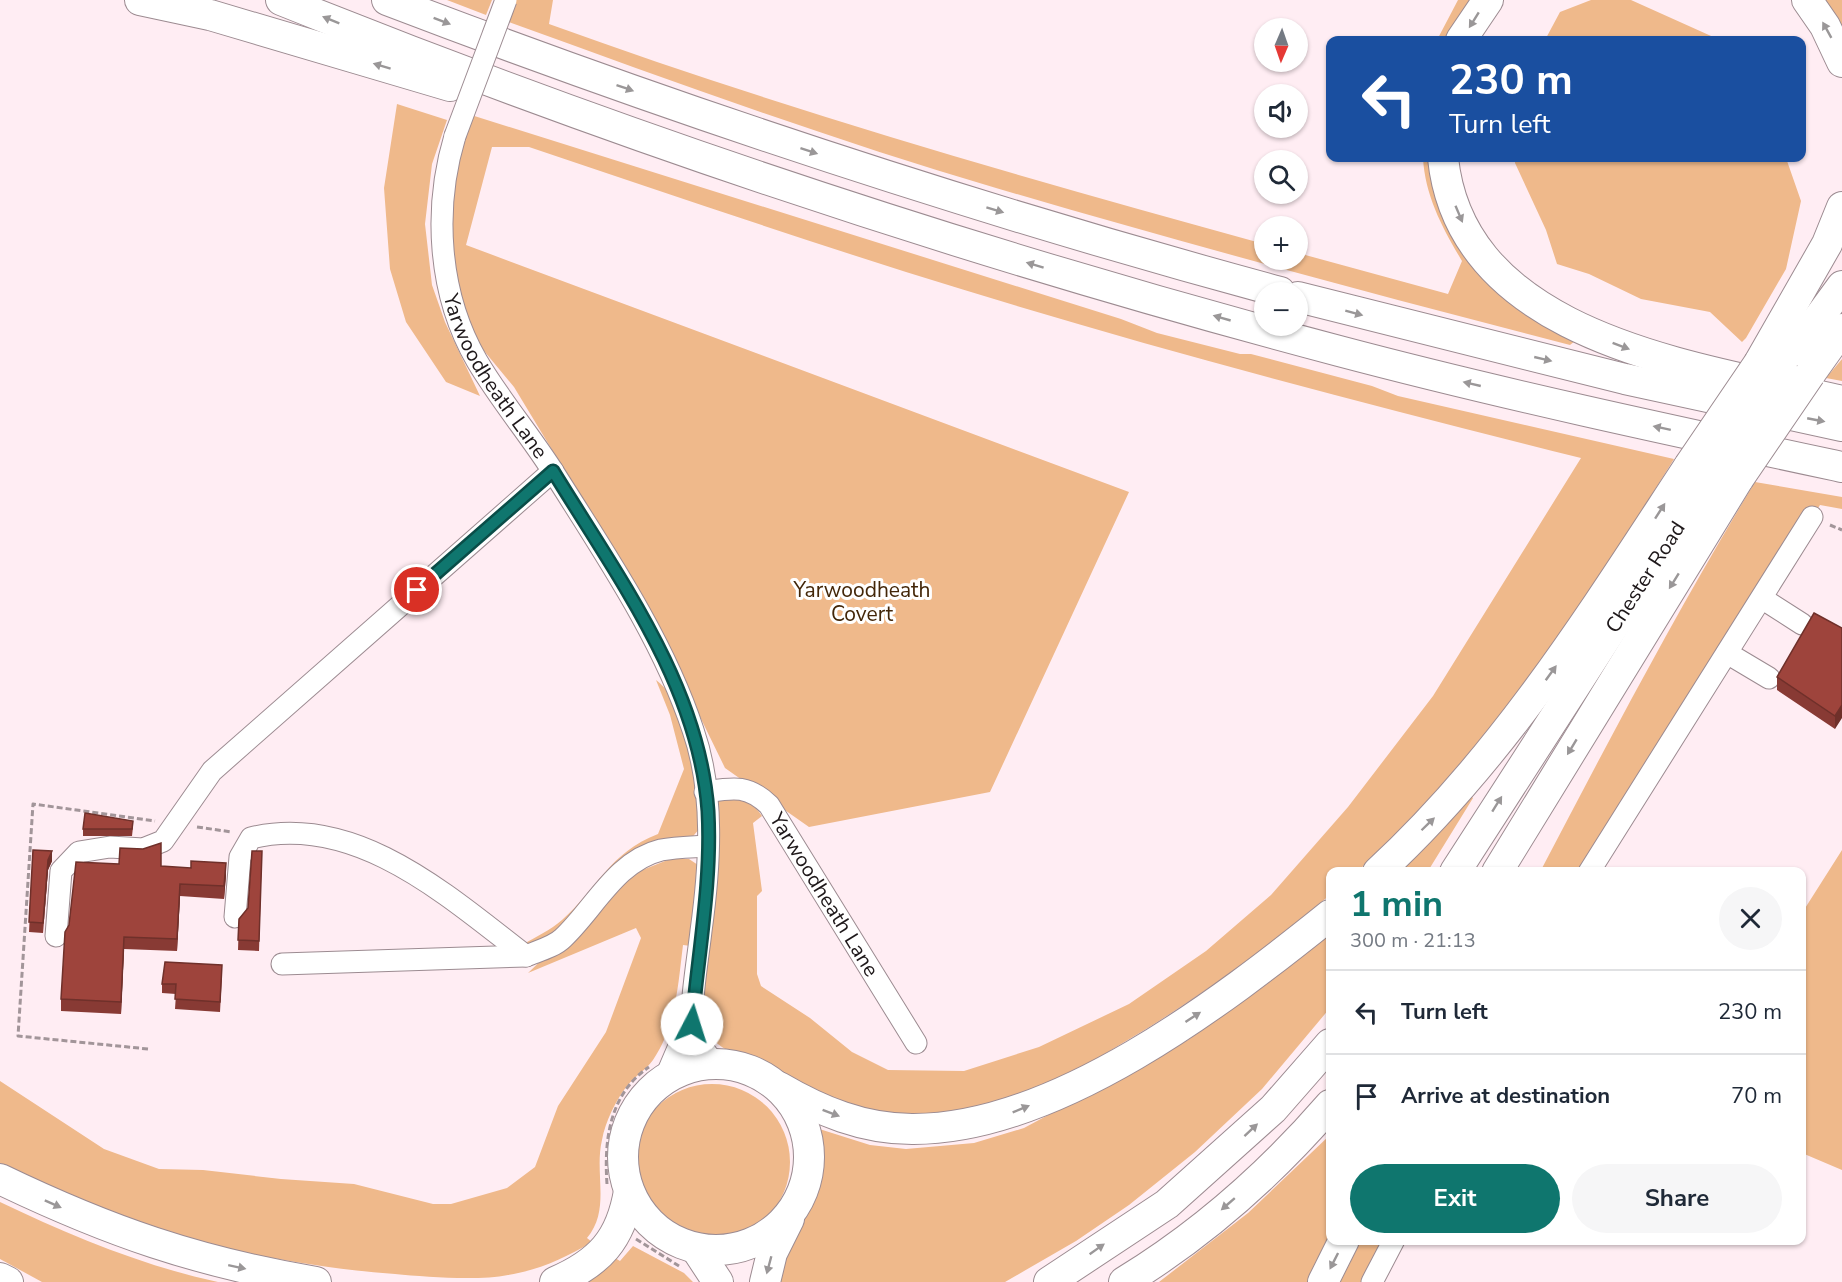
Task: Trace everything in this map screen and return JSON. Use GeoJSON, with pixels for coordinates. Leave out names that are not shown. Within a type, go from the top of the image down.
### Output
{"type":"FeatureCollection","features":[{"type":"Feature","properties":{"kind":"highway"},"geometry":{"type":"LineString","coordinates":[[140,0],[210,15],[468,92],[662,143]]}},
{"type":"Feature","properties":{"kind":"highway"},"geometry":{"type":"LineString","coordinates":[[281,0],[451,68],[662,143],[1044,268],[1336,350],[1600,414],[1842,467]]}},
{"type":"Feature","properties":{"kind":"highway"},"geometry":{"type":"LineString","coordinates":[[387,0],[569,69],[811,152],[1056,229],[1254,285]]}},
{"type":"Feature","properties":{"kind":"highway"},"geometry":{"type":"LineString","coordinates":[[1464,36],[1488,0]]}},
{"type":"Feature","properties":{"kind":"highway"},"geometry":{"type":"LineString","coordinates":[[1807,0],[1825,26],[1842,62]]}},
{"type":"Feature","properties":{"kind":"highway"},"geometry":{"type":"LineString","coordinates":[[1444,162],[1452,197],[1463,225],[1479,250],[1516,290],[1554,315],[1638,352],[1842,401]]}},
{"type":"Feature","properties":{"kind":"highway"},"geometry":{"type":"LineString","coordinates":[[1383,867],[1436,816],[1522,714],[1569,648],[1714,472],[1781,361],[1842,207]]}},
{"type":"Feature","properties":{"kind":"highway"},"geometry":{"type":"LineString","coordinates":[[1781,361],[1799,314],[1842,254]]}},
{"type":"Feature","properties":{"kind":"highway","name":"Chester Road"},"geometry":{"type":"LineString","coordinates":[[1458,867],[1714,472],[1781,361],[1842,286]]}},
{"type":"Feature","properties":{"kind":"highway"},"geometry":{"type":"LineString","coordinates":[[1308,300],[1625,379],[1842,426]]}},
{"type":"Feature","properties":{"kind":"highway","name":"Chester Road"},"geometry":{"type":"LineString","coordinates":[[1781,361],[1842,329]]}},
{"type":"Feature","properties":{"kind":"highway","name":"Chester Road"},"geometry":{"type":"LineString","coordinates":[[1500,867],[1543,795],[1714,472]]}},
{"type":"Feature","properties":{"kind":"highway"},"geometry":{"type":"LineString","coordinates":[[1523,867],[1530,852],[1543,795]]}},
{"type":"Feature","properties":{"kind":"highway"},"geometry":{"type":"LineString","coordinates":[[555,1282],[577,1272],[606,1247],[624,1216],[618,1189],[623,1165],[624,1138],[634,1113],[650,1091],[660,1071],[726,1064],[754,1071],[810,1105],[840,1117],[874,1126],[909,1130],[944,1128],[980,1122],[1017,1112],[1119,1062],[1227,995],[1326,918]]}},
{"type":"Feature","properties":{"kind":"highway"},"geometry":{"type":"LineString","coordinates":[[1049,1282],[1167,1203],[1273,1109],[1326,1049]]}},
{"type":"Feature","properties":{"kind":"highway"},"geometry":{"type":"LineString","coordinates":[[765,1282],[781,1232],[806,1187],[811,1160],[804,1125],[796,1108],[779,1087]]}},
{"type":"Feature","properties":{"kind":"highway"},"geometry":{"type":"LineString","coordinates":[[1124,1282],[1225,1207],[1264,1172],[1326,1109]]}},
{"type":"Feature","properties":{"kind":"highway"},"geometry":{"type":"LineString","coordinates":[[0,1179],[89,1220],[166,1248],[217,1263],[316,1282]]}},
{"type":"Feature","properties":{"kind":"highway"},"geometry":{"type":"LineString","coordinates":[[618,1189],[651,1223],[718,1282]]}},
{"type":"Feature","properties":{"kind":"highway"},"geometry":{"type":"LineString","coordinates":[[691,1259],[752,1244],[772,1232],[793,1212]]}},
{"type":"Feature","properties":{"kind":"highway"},"geometry":{"type":"LineString","coordinates":[[1323,1282],[1342,1245]]}},
{"type":"Feature","properties":{"kind":"highway"},"geometry":{"type":"LineString","coordinates":[[0,1278],[8,1282]]}},
{"type":"Feature","properties":{"kind":"street","name":"Yarwoodheath Lane"},"geometry":{"type":"LineString","coordinates":[[506,0],[446,165],[441,219],[443,256],[458,322],[495,389],[553,471],[639,614],[675,682],[694,733],[705,792],[706,893],[692,1024],[660,1071]]}},
{"type":"Feature","properties":{"kind":"street"},"geometry":{"type":"LineString","coordinates":[[57,936],[61,871],[79,852],[110,847],[143,849],[163,841],[212,771],[553,471]]}},
{"type":"Feature","properties":{"kind":"street"},"geometry":{"type":"LineString","coordinates":[[1592,867],[1812,517]]}},
{"type":"Feature","properties":{"kind":"street"},"geometry":{"type":"LineString","coordinates":[[1762,598],[1802,624]]}},
{"type":"Feature","properties":{"kind":"street"},"geometry":{"type":"LineString","coordinates":[[1728,653],[1769,678]]}},
{"type":"Feature","properties":{"kind":"street","name":"Yarwoodheath Lane"},"geometry":{"type":"LineString","coordinates":[[705,792],[745,789],[758,794],[769,804],[916,1043]]}},
{"type":"Feature","properties":{"kind":"street"},"geometry":{"type":"LineString","coordinates":[[235,916],[240,857],[251,838],[271,833],[302,834],[344,840],[385,857],[425,882],[526,957]]}},
{"type":"Feature","properties":{"kind":"street"},"geometry":{"type":"LineString","coordinates":[[282,964],[526,957],[561,940],[583,918],[601,892],[624,871],[643,858],[660,850],[707,846]]}},
{"type":"Feature","properties":{"kind":"street"},"geometry":{"type":"LineString","coordinates":[[692,1024],[705,1052],[716,1065]]}},
{"type":"Feature","properties":{"kind":"street"},"geometry":{"type":"LineString","coordinates":[[1372,1282],[1391,1245]]}},
{"type":"Feature","properties":{"kind":"path"},"geometry":{"type":"LineString","coordinates":[[148,1049],[18,1036],[33,804],[258,836]]}},
{"type":"Feature","properties":{"kind":"path"},"geometry":{"type":"LineString","coordinates":[[618,1189],[605,1149],[617,1105],[642,1071],[660,1071]]}},
{"type":"Feature","properties":{"kind":"path"},"geometry":{"type":"LineString","coordinates":[[629,1242],[634,1237],[657,1254],[691,1259]]}},
{"type":"Feature","properties":{"kind":"green space"},"geometry":{"type":"Polygon","coordinates":[[[447,0],[492,0],[486,15],[447,0]]]}},
{"type":"Feature","properties":{"kind":"green space"},"geometry":{"type":"Polygon","coordinates":[[[512,0],[553,0],[549,24],[815,114],[994,168],[1254,241],[1254,261],[934,169],[748,108],[503,20],[512,0]]]}},
{"type":"Feature","properties":{"kind":"green space"},"geometry":{"type":"Polygon","coordinates":[[[1458,0],[1473,0],[1450,36],[1439,36],[1458,0]]]}},
{"type":"Feature","properties":{"kind":"green space"},"geometry":{"type":"Polygon","coordinates":[[[1591,0],[1631,0],[1711,36],[1547,36],[1560,12],[1591,0]]]}},
{"type":"Feature","properties":{"kind":"green space"},"geometry":{"type":"Polygon","coordinates":[[[1820,0],[1842,0],[1842,39],[1820,0]]]}},
{"type":"Feature","properties":{"kind":"green space"},"geometry":{"type":"Polygon","coordinates":[[[397,104],[447,120],[432,164],[425,224],[432,285],[445,322],[480,396],[446,382],[406,322],[390,269],[384,188],[397,104]]]}},
{"type":"Feature","properties":{"kind":"green space","name":"Yarwoodheath Covert"},"geometry":{"type":"Polygon","coordinates":[[[468,114],[1121,319],[1157,333],[1240,354],[1251,354],[1372,386],[1398,396],[1674,459],[1604,569],[1530,676],[1448,777],[1405,825],[1362,867],[1326,867],[1326,898],[1258,952],[1157,1022],[1080,1068],[1027,1094],[996,1105],[931,1115],[898,1114],[834,1101],[803,1089],[720,1046],[713,1039],[708,1027],[704,985],[714,800],[728,799],[747,802],[753,805],[762,816],[753,823],[762,891],[757,896],[757,974],[761,986],[810,1018],[852,1052],[888,1070],[964,1071],[1039,1047],[1129,1004],[1206,951],[1271,895],[1348,807],[1433,696],[1581,458],[1327,393],[1074,323],[859,257],[529,147],[492,147],[466,245],[1129,492],[990,792],[809,827],[725,768],[663,641],[563,468],[514,387],[475,340],[457,299],[447,250],[460,138],[468,114]]]}},
{"type":"Feature","properties":{"kind":"green space"},"geometry":{"type":"Polygon","coordinates":[[[1423,162],[1432,162],[1436,191],[1446,220],[1460,246],[1477,269],[1497,289],[1521,307],[1575,341],[1570,345],[1286,270],[1308,270],[1308,256],[1448,294],[1462,261],[1442,224],[1427,186],[1423,162]]]}},
{"type":"Feature","properties":{"kind":"green space"},"geometry":{"type":"Polygon","coordinates":[[[1787,162],[1801,201],[1786,269],[1742,342],[1710,312],[1641,299],[1589,274],[1557,264],[1546,230],[1515,163],[1787,162]]]}},
{"type":"Feature","properties":{"kind":"green space"},"geometry":{"type":"Polygon","coordinates":[[[1842,359],[1842,381],[1826,378],[1842,359]]]}},
{"type":"Feature","properties":{"kind":"green space"},"geometry":{"type":"Polygon","coordinates":[[[1755,482],[1842,497],[1842,509],[1820,505],[1589,867],[1543,867],[1671,626],[1755,482]]]}},
{"type":"Feature","properties":{"kind":"green space"},"geometry":{"type":"Polygon","coordinates":[[[656,680],[678,709],[686,728],[698,791],[700,828],[689,841],[645,853],[561,937],[522,945],[562,920],[627,851],[658,834],[684,769],[670,715],[656,680]]]}},
{"type":"Feature","properties":{"kind":"green space"},"geometry":{"type":"Polygon","coordinates":[[[1470,795],[1473,798],[1430,867],[1405,867],[1470,795]]]}},
{"type":"Feature","properties":{"kind":"green space"},"geometry":{"type":"Polygon","coordinates":[[[1842,850],[1842,1170],[1806,1155],[1806,907],[1842,850]]]}},
{"type":"Feature","properties":{"kind":"green space"},"geometry":{"type":"Polygon","coordinates":[[[670,859],[689,859],[701,867],[691,946],[683,945],[671,1019],[661,1047],[653,1060],[623,1092],[606,1126],[600,1153],[598,1215],[587,1238],[592,1242],[562,1258],[519,1273],[468,1278],[342,1269],[291,1261],[192,1239],[144,1224],[96,1207],[0,1163],[0,1081],[104,1149],[159,1169],[203,1170],[354,1184],[433,1204],[451,1204],[507,1188],[535,1167],[558,1106],[606,1032],[641,938],[636,928],[528,973],[630,875],[670,859]]]}},
{"type":"Feature","properties":{"kind":"green space"},"geometry":{"type":"Polygon","coordinates":[[[1326,936],[1326,1013],[1262,1089],[1195,1152],[1129,1205],[1076,1241],[1005,1282],[778,1282],[798,1224],[812,1199],[818,1171],[818,1148],[813,1127],[870,1145],[906,1149],[974,1143],[1024,1128],[1188,1040],[1263,987],[1326,936]]]}},
{"type":"Feature","properties":{"kind":"green space"},"geometry":{"type":"Polygon","coordinates":[[[712,1084],[727,1085],[742,1090],[767,1107],[784,1132],[789,1147],[789,1177],[784,1192],[767,1217],[742,1234],[727,1239],[712,1240],[697,1239],[682,1234],[657,1217],[640,1192],[635,1177],[634,1162],[635,1147],[640,1132],[657,1107],[682,1090],[697,1085],[712,1084]]]}},
{"type":"Feature","properties":{"kind":"green space"},"geometry":{"type":"Polygon","coordinates":[[[1326,1139],[1327,1245],[1309,1282],[1159,1282],[1248,1213],[1326,1139]]]}},
{"type":"Feature","properties":{"kind":"green space"},"geometry":{"type":"Polygon","coordinates":[[[0,1202],[134,1258],[218,1282],[42,1282],[0,1259],[0,1202]]]}},
{"type":"Feature","properties":{"kind":"green space"},"geometry":{"type":"Polygon","coordinates":[[[1357,1245],[1389,1245],[1369,1282],[1338,1282],[1357,1245]]]}},
{"type":"Feature","properties":{"kind":"green space"},"geometry":{"type":"Polygon","coordinates":[[[633,1246],[684,1273],[693,1282],[588,1282],[615,1258],[620,1261],[633,1246]]]}},
{"type":"Feature","properties":{"kind":"building"},"geometry":{"type":"Polygon","coordinates":[[[1814,613],[1842,628],[1842,705],[1835,716],[1777,677],[1814,613]]]}},
{"type":"Feature","properties":{"kind":"building"},"geometry":{"type":"Polygon","coordinates":[[[85,813],[133,821],[132,829],[83,829],[85,813]]]}},
{"type":"Feature","properties":{"kind":"building"},"geometry":{"type":"Polygon","coordinates":[[[161,843],[161,866],[191,868],[191,861],[226,863],[224,886],[180,884],[177,939],[124,937],[121,1002],[61,999],[65,932],[69,925],[76,862],[119,864],[120,848],[143,849],[161,843]]]}},
{"type":"Feature","properties":{"kind":"building"},"geometry":{"type":"Polygon","coordinates":[[[33,850],[52,851],[48,860],[43,923],[29,922],[33,850]]]}},
{"type":"Feature","properties":{"kind":"building"},"geometry":{"type":"Polygon","coordinates":[[[252,851],[262,851],[259,941],[238,940],[239,919],[248,908],[252,851]]]}},
{"type":"Feature","properties":{"kind":"building"},"geometry":{"type":"Polygon","coordinates":[[[165,962],[222,965],[220,1002],[175,999],[176,984],[162,984],[165,962]]]}},
{"type":"Feature","properties":{"kind":"route"},"geometry":{"type":"LineString","coordinates":[[417,590],[553,471],[639,614],[675,682],[694,733],[708,812],[706,893],[692,1024]]}}]}
